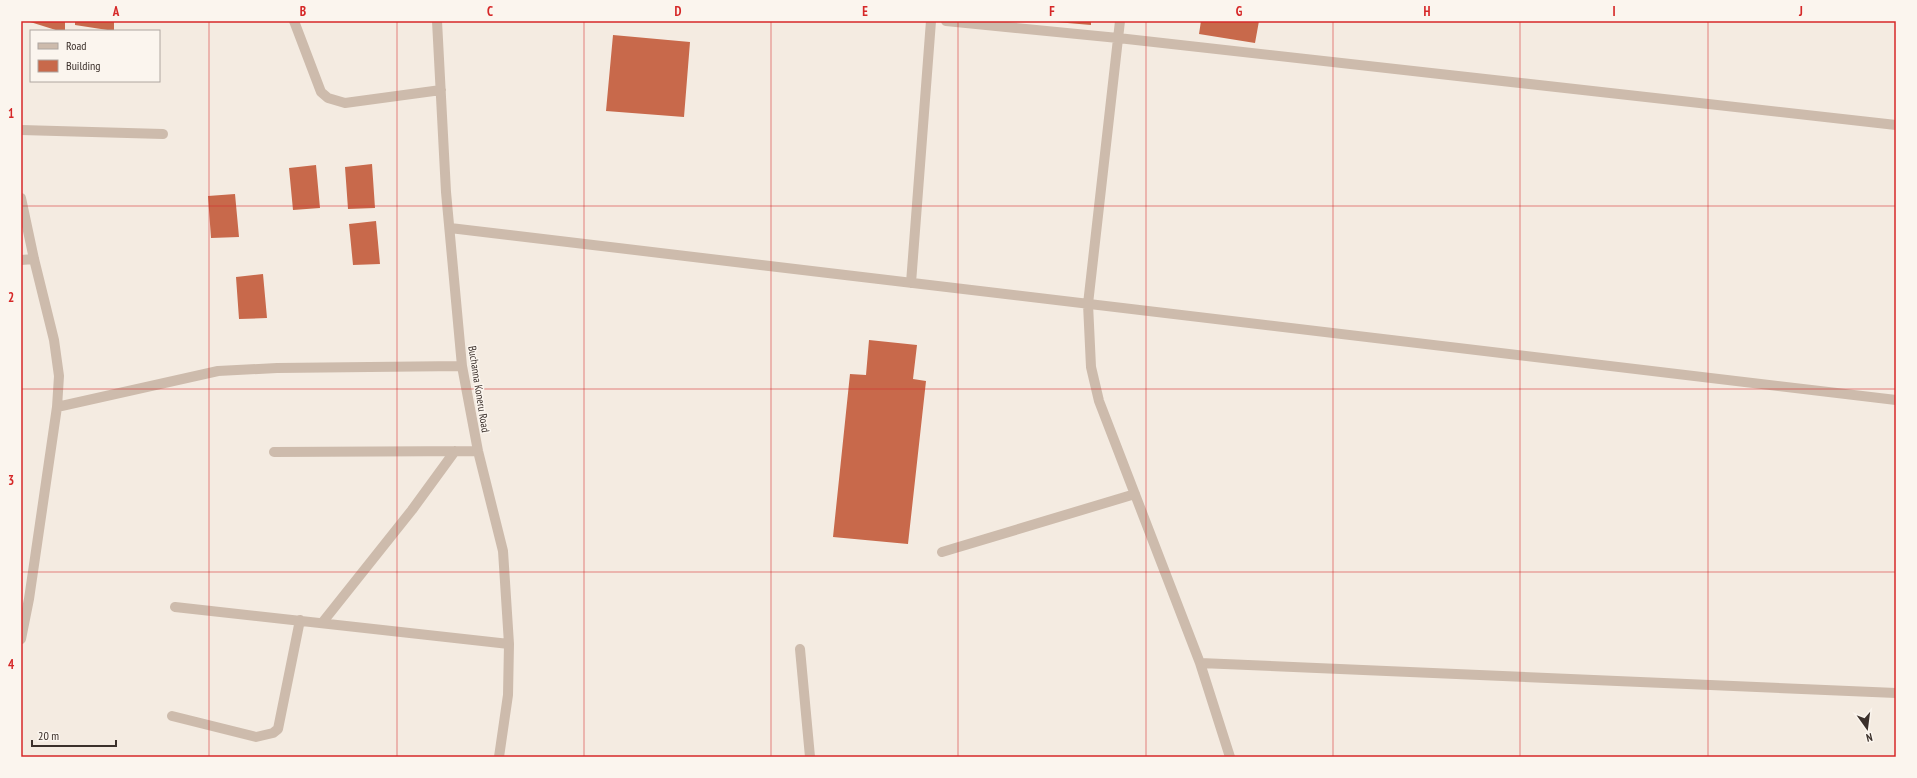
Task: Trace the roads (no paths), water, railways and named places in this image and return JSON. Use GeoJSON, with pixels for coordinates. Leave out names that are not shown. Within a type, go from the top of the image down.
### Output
{"type":"FeatureCollection","features":[{"type":"Feature","properties":{"kind":"street"},"geometry":{"type":"LineString","coordinates":[[294,21],[321,92],[328,98],[345,103],[441,90]]}},
{"type":"Feature","properties":{"kind":"street","name":"Buchanna Koneru Road"},"geometry":{"type":"LineString","coordinates":[[437,21],[446,192],[462,366],[478,451],[503,551],[508,644],[508,695],[500,757]]}},
{"type":"Feature","properties":{"kind":"street"},"geometry":{"type":"LineString","coordinates":[[911,283],[931,21]]}},
{"type":"Feature","properties":{"kind":"street"},"geometry":{"type":"LineString","coordinates":[[946,21],[1118,38],[1896,125]]}},
{"type":"Feature","properties":{"kind":"street"},"geometry":{"type":"LineString","coordinates":[[1120,21],[1088,304],[1091,367],[1097,394],[1200,663],[1230,757]]}},
{"type":"Feature","properties":{"kind":"street"},"geometry":{"type":"LineString","coordinates":[[21,130],[163,134]]}},
{"type":"Feature","properties":{"kind":"street"},"geometry":{"type":"LineString","coordinates":[[21,198],[54,340],[59,376],[57,408],[29,599],[21,639]]}},
{"type":"Feature","properties":{"kind":"street"},"geometry":{"type":"LineString","coordinates":[[450,228],[1896,400]]}},
{"type":"Feature","properties":{"kind":"street"},"geometry":{"type":"LineString","coordinates":[[21,260],[34,259]]}},
{"type":"Feature","properties":{"kind":"street"},"geometry":{"type":"LineString","coordinates":[[57,408],[218,371],[277,368],[462,366]]}},
{"type":"Feature","properties":{"kind":"street"},"geometry":{"type":"LineString","coordinates":[[322,623],[412,510],[455,451]]}},
{"type":"Feature","properties":{"kind":"street"},"geometry":{"type":"LineString","coordinates":[[274,452],[478,451]]}},
{"type":"Feature","properties":{"kind":"street"},"geometry":{"type":"LineString","coordinates":[[942,552],[1135,494]]}},
{"type":"Feature","properties":{"kind":"street"},"geometry":{"type":"LineString","coordinates":[[175,606],[508,644]]}},
{"type":"Feature","properties":{"kind":"street"},"geometry":{"type":"LineString","coordinates":[[172,716],[256,737],[273,733],[278,729],[300,620]]}},
{"type":"Feature","properties":{"kind":"street"},"geometry":{"type":"LineString","coordinates":[[800,649],[810,757]]}},
{"type":"Feature","properties":{"kind":"street"},"geometry":{"type":"LineString","coordinates":[[1200,663],[1896,693]]}}]}
